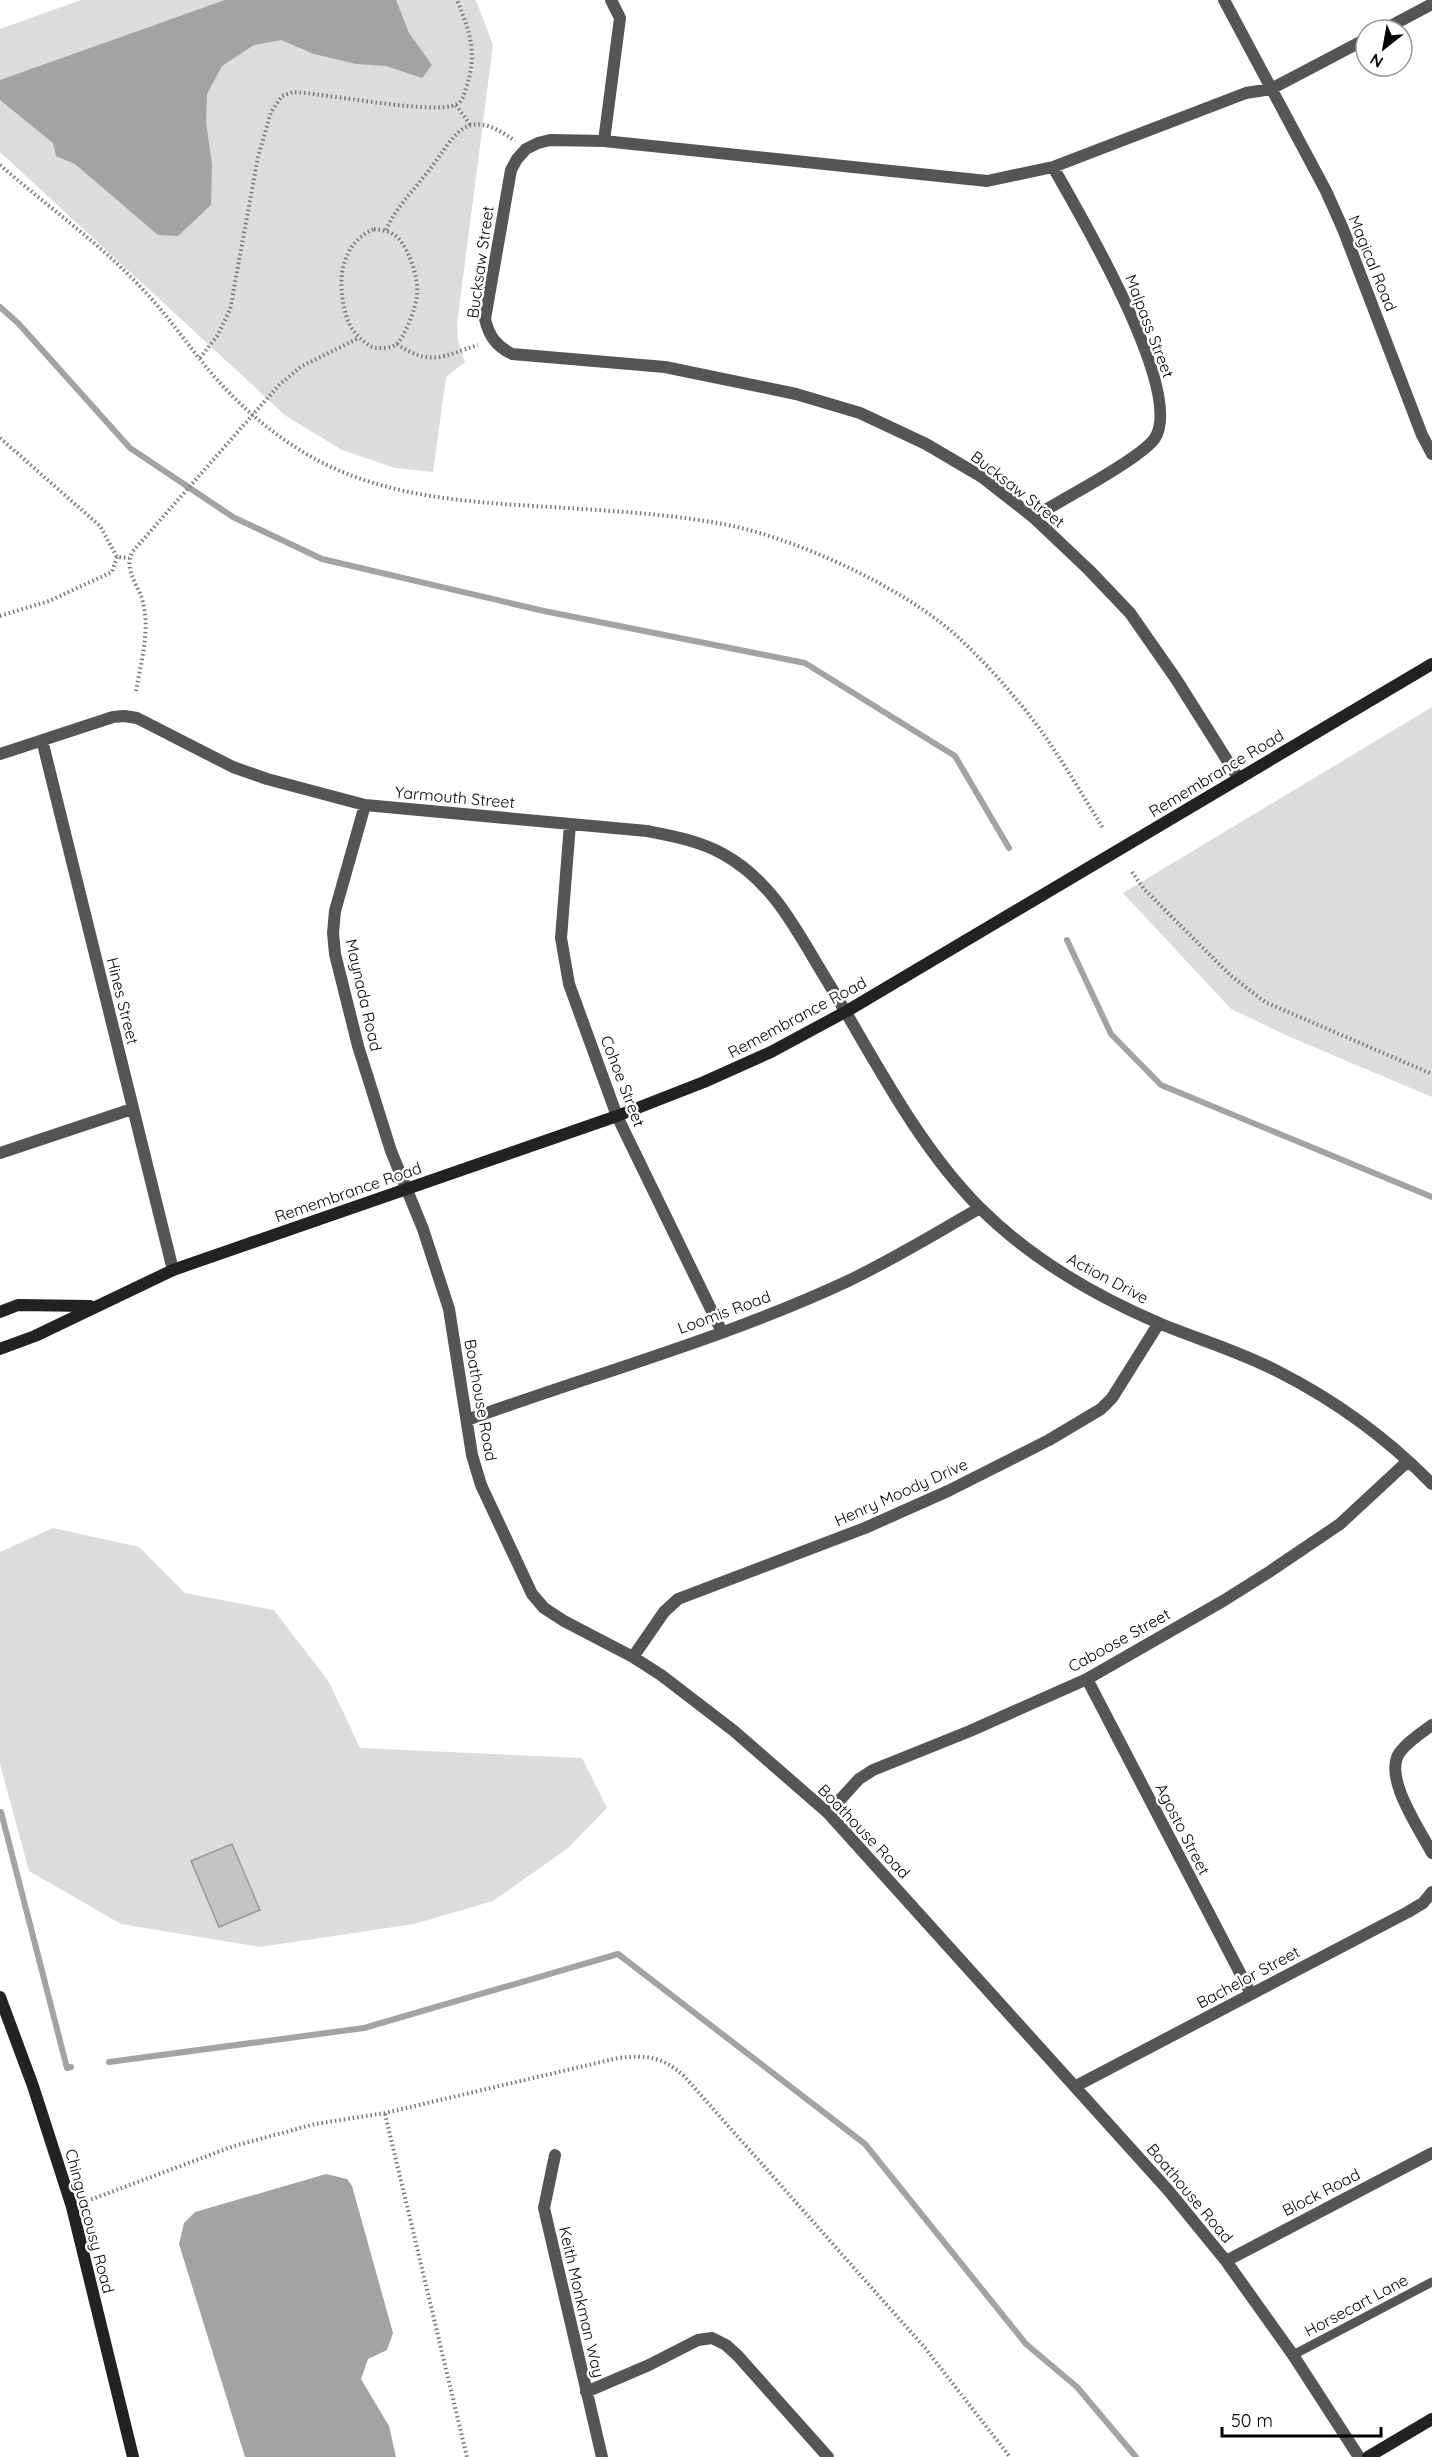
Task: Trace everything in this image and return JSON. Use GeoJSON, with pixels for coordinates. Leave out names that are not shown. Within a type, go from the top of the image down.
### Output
{"type":"FeatureCollection","features":[{"type":"Feature","properties":{"kind":"street"},"geometry":{"type":"LineString","coordinates":[[604,141],[620,18],[611,0]]}},
{"type":"Feature","properties":{"kind":"street","name":"Magical Road"},"geometry":{"type":"LineString","coordinates":[[1224,0],[1326,190],[1422,435],[1432,454]]}},
{"type":"Feature","properties":{"kind":"street"},"geometry":{"type":"LineString","coordinates":[[1406,18],[1432,4]]}},
{"type":"Feature","properties":{"kind":"street"},"geometry":{"type":"LineString","coordinates":[[526,149],[550,140],[604,141],[987,181],[1053,166],[1246,93],[1271,89],[1354,45]]}},
{"type":"Feature","properties":{"kind":"street","name":"Bucksaw Street"},"geometry":{"type":"LineString","coordinates":[[526,149],[511,170],[485,319],[493,340],[502,349],[512,354],[665,367],[796,394],[860,413],[926,444],[982,477],[1033,517],[1130,613],[1176,679],[1239,778]]}},
{"type":"Feature","properties":{"kind":"street","name":"Malpass Street"},"geometry":{"type":"LineString","coordinates":[[1033,517],[1137,454],[1155,439],[1160,425],[1156,386],[1136,328],[1108,266],[1053,166]]}},
{"type":"Feature","properties":{"kind":"street","name":"Remembrance Road"},"geometry":{"type":"LineString","coordinates":[[0,1349],[35,1336],[173,1270],[617,1116],[704,1082],[771,1052],[847,1011],[1432,664]]}},
{"type":"Feature","properties":{"kind":"street","name":"Yarmouth Street"},"geometry":{"type":"LineString","coordinates":[[0,754],[112,717],[124,716],[137,718],[233,767],[267,779],[364,805],[673,836],[723,854],[745,869],[772,893],[789,915],[847,1011]]}},
{"type":"Feature","properties":{"kind":"street","name":"Hines Street"},"geometry":{"type":"LineString","coordinates":[[42,740],[173,1270]]}},
{"type":"Feature","properties":{"kind":"street","name":"Maynada Road"},"geometry":{"type":"LineString","coordinates":[[364,805],[335,910],[333,933],[335,954],[358,1046],[391,1151],[407,1189]]}},
{"type":"Feature","properties":{"kind":"street","name":"Cohoe Street"},"geometry":{"type":"LineString","coordinates":[[570,824],[562,927],[564,961],[569,984],[617,1116],[722,1332]]}},
{"type":"Feature","properties":{"kind":"street","name":"Action Drive"},"geometry":{"type":"LineString","coordinates":[[847,1011],[921,1134],[956,1181],[980,1208],[1034,1253],[1068,1277],[1112,1302],[1276,1370],[1310,1388],[1351,1414],[1432,1484]]}},
{"type":"Feature","properties":{"kind":"street"},"geometry":{"type":"LineString","coordinates":[[0,1153],[132,1109]]}},
{"type":"Feature","properties":{"kind":"street","name":"Boathouse Road"},"geometry":{"type":"LineString","coordinates":[[407,1189],[423,1229],[448,1309],[472,1455],[481,1485],[532,1594],[544,1608],[564,1621],[662,1675],[734,1731],[828,1813],[1168,2190],[1226,2261],[1293,2355],[1359,2457]]}},
{"type":"Feature","properties":{"kind":"street","name":"Loomis Road"},"geometry":{"type":"LineString","coordinates":[[467,1420],[722,1332],[848,1281],[980,1208]]}},
{"type":"Feature","properties":{"kind":"street","name":"Remembrance Road"},"geometry":{"type":"LineString","coordinates":[[0,1312],[18,1305],[94,1306]]}},
{"type":"Feature","properties":{"kind":"street","name":"Henry Moody Drive"},"geometry":{"type":"LineString","coordinates":[[633,1657],[663,1612],[678,1599],[865,1528],[1022,1455],[1084,1420],[1101,1409],[1112,1398],[1159,1323]]}},
{"type":"Feature","properties":{"kind":"street","name":"Caboose Street"},"geometry":{"type":"LineString","coordinates":[[828,1813],[859,1779],[873,1770],[970,1731],[1087,1679],[1223,1601],[1340,1524],[1408,1461]]}},
{"type":"Feature","properties":{"kind":"street","name":"Agosto Street"},"geometry":{"type":"LineString","coordinates":[[1087,1679],[1251,1994]]}},
{"type":"Feature","properties":{"kind":"street"},"geometry":{"type":"LineString","coordinates":[[1432,1725],[1408,1743],[1398,1754],[1394,1769],[1396,1785],[1432,1853]]}},
{"type":"Feature","properties":{"kind":"street","name":"Bachelor Street"},"geometry":{"type":"LineString","coordinates":[[1076,2086],[1408,1912],[1424,1903],[1432,1893]]}},
{"type":"Feature","properties":{"kind":"street","name":"Chinguacousy Road"},"geometry":{"type":"LineString","coordinates":[[0,1997],[33,2086],[72,2207],[133,2457]]}},
{"type":"Feature","properties":{"kind":"street","name":"Block Road"},"geometry":{"type":"LineString","coordinates":[[1226,2261],[1432,2153]]}},
{"type":"Feature","properties":{"kind":"street","name":"Keith Monkman Way"},"geometry":{"type":"LineString","coordinates":[[555,2155],[544,2208],[602,2457]]}},
{"type":"Feature","properties":{"kind":"street"},"geometry":{"type":"LineString","coordinates":[[586,2392],[698,2340],[712,2338],[726,2345],[738,2356],[828,2457]]}},
{"type":"Feature","properties":{"kind":"street"},"geometry":{"type":"LineString","coordinates":[[1368,2457],[1432,2420]]}},
{"type":"Feature","properties":{"kind":"lane","name":"Horsecart Lane"},"geometry":{"type":"LineString","coordinates":[[1293,2355],[1432,2282]]}},
{"type":"Feature","properties":{"kind":"path"},"geometry":{"type":"LineString","coordinates":[[200,358],[217,336],[230,310],[258,157],[271,112],[282,96],[293,92],[438,108],[456,105],[462,100],[469,79],[474,50],[458,0]]}},
{"type":"Feature","properties":{"kind":"path"},"geometry":{"type":"LineString","coordinates":[[456,105],[471,126]]}},
{"type":"Feature","properties":{"kind":"path"},"geometry":{"type":"LineString","coordinates":[[386,230],[391,218],[435,164],[457,132],[471,126],[487,125],[526,149]]}},
{"type":"Feature","properties":{"kind":"path"},"geometry":{"type":"LineString","coordinates":[[0,165],[96,245],[147,293],[222,385],[252,413],[300,450],[330,466],[390,489],[443,499],[616,512],[720,523],[782,540],[841,564],[904,597],[958,637],[1018,701],[1070,774],[1103,828]]}},
{"type":"Feature","properties":{"kind":"path"},"geometry":{"type":"LineString","coordinates":[[374,229],[386,230],[399,238],[408,255],[417,295],[406,330],[398,344],[389,348],[372,348],[359,338],[348,322],[342,290],[342,267],[349,250],[361,235],[374,229]]}},
{"type":"Feature","properties":{"kind":"path"},"geometry":{"type":"LineString","coordinates":[[136,691],[145,628],[142,600],[131,574],[129,558],[252,413],[279,385],[302,366],[359,338]]}},
{"type":"Feature","properties":{"kind":"path"},"geometry":{"type":"LineString","coordinates":[[398,344],[414,356],[432,359],[493,340]]}},
{"type":"Feature","properties":{"kind":"path"},"geometry":{"type":"LineString","coordinates":[[0,438],[100,526],[117,557],[112,572],[50,601],[0,616]]}},
{"type":"Feature","properties":{"kind":"path"},"geometry":{"type":"LineString","coordinates":[[117,557],[129,558]]}},
{"type":"Feature","properties":{"kind":"path"},"geometry":{"type":"LineString","coordinates":[[1132,872],[1144,889],[1230,975],[1265,1002],[1432,1074]]}},
{"type":"Feature","properties":{"kind":"path"},"geometry":{"type":"LineString","coordinates":[[72,2207],[234,2146],[315,2124],[385,2114],[618,2058],[644,2056],[660,2059],[684,2076],[925,2348],[1010,2457]]}},
{"type":"Feature","properties":{"kind":"path"},"geometry":{"type":"LineString","coordinates":[[385,2114],[467,2457]]}},
{"type":"Feature","properties":{"kind":"shaded area"},"geometry":{"type":"Polygon","coordinates":[[[81,0],[476,0],[493,45],[457,324],[458,340],[465,362],[446,377],[433,472],[395,468],[342,450],[286,416],[0,152],[0,29],[81,0]]]}},
{"type":"Feature","properties":{"kind":"shaded area"},"geometry":{"type":"Polygon","coordinates":[[[225,0],[396,0],[409,33],[432,65],[422,78],[386,66],[356,64],[314,54],[281,40],[254,45],[222,66],[207,94],[206,122],[212,164],[211,205],[178,236],[158,235],[75,164],[56,156],[53,143],[0,100],[0,80],[225,0]]]}},
{"type":"Feature","properties":{"kind":"shaded area"},"geometry":{"type":"Polygon","coordinates":[[[1432,707],[1432,1097],[1290,1037],[1231,1009],[1123,893],[1432,707]]]}},
{"type":"Feature","properties":{"kind":"shaded area"},"geometry":{"type":"Polygon","coordinates":[[[53,1528],[139,1547],[185,1593],[274,1610],[329,1682],[360,1748],[582,1758],[607,1808],[568,1848],[493,1901],[414,1924],[260,1947],[121,1924],[29,1871],[0,1764],[0,1552],[53,1528]]]}},
{"type":"Feature","properties":{"kind":"shaded area"},"geometry":{"type":"Polygon","coordinates":[[[326,2174],[347,2179],[352,2186],[393,2333],[387,2350],[368,2359],[361,2379],[389,2426],[396,2457],[245,2457],[179,2244],[184,2223],[195,2212],[326,2174]]]}},
{"type":"Feature","properties":{"kind":"building"},"geometry":{"type":"Polygon","coordinates":[[[232,1844],[260,1910],[219,1927],[191,1861],[232,1844]]]}},
{"type":"Feature","properties":{"kind":"waterway"},"geometry":{"type":"LineString","coordinates":[[0,307],[18,323],[130,448],[233,517],[322,559],[544,611],[805,663],[955,756],[1009,848]]}},
{"type":"Feature","properties":{"kind":"waterway"},"geometry":{"type":"LineString","coordinates":[[1067,940],[1111,1034],[1161,1085],[1432,1197]]}},
{"type":"Feature","properties":{"kind":"waterway"},"geometry":{"type":"LineString","coordinates":[[1,1812],[67,2068],[71,2067]]}},
{"type":"Feature","properties":{"kind":"waterway"},"geometry":{"type":"LineString","coordinates":[[109,2062],[364,2028],[618,1954],[865,2144],[1026,2344],[1077,2387],[1136,2457]]}}]}
